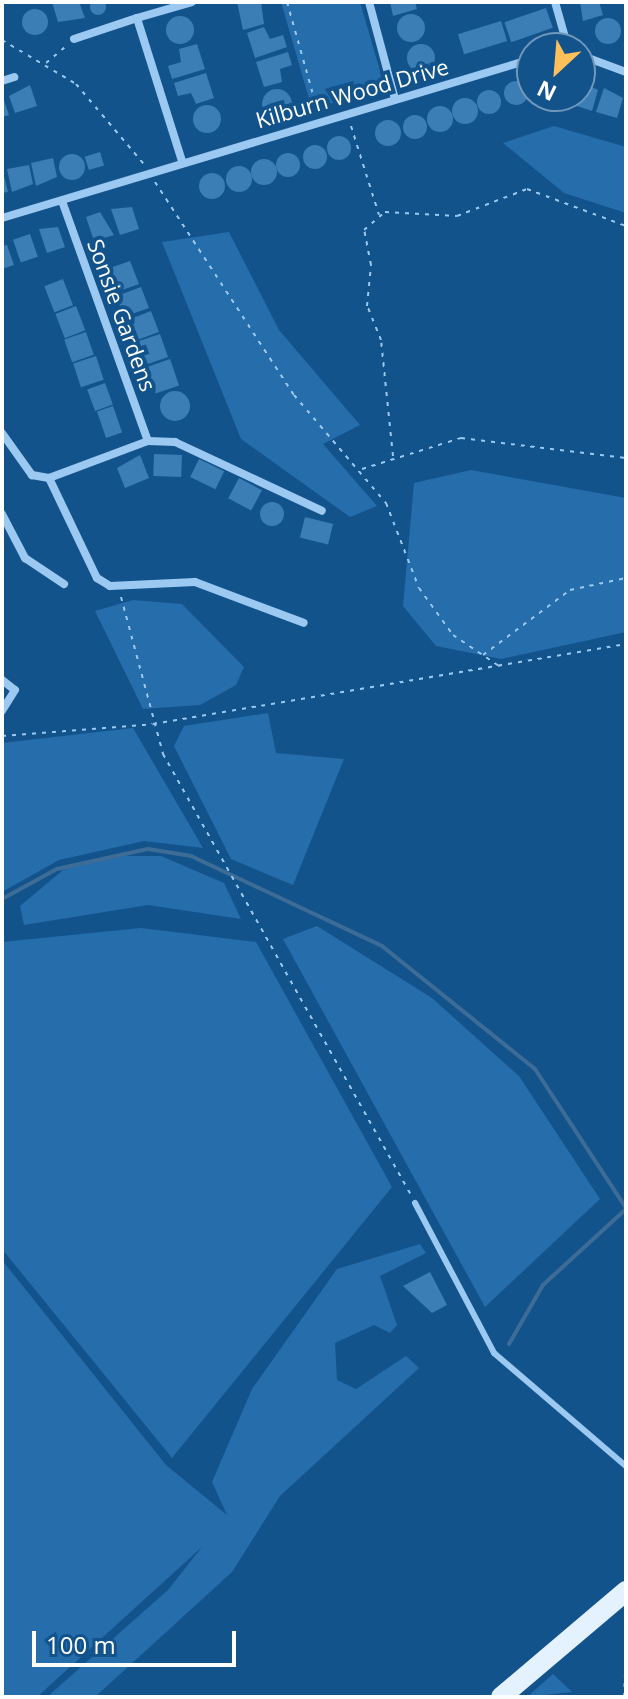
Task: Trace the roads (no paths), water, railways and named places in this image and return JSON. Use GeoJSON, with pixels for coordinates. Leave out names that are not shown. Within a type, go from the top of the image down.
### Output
{"type":"FeatureCollection","features":[{"type":"Feature","properties":{"kind":"main road"},"geometry":{"type":"LineString","coordinates":[[501,1697],[626,1591]]}},
{"type":"Feature","properties":{"kind":"street"},"geometry":{"type":"LineString","coordinates":[[74,39],[192,2]]}},
{"type":"Feature","properties":{"kind":"street"},"geometry":{"type":"LineString","coordinates":[[369,2],[395,99]]}},
{"type":"Feature","properties":{"kind":"street"},"geometry":{"type":"LineString","coordinates":[[555,2],[563,32]]}},
{"type":"Feature","properties":{"kind":"street"},"geometry":{"type":"LineString","coordinates":[[137,18],[182,161]]}},
{"type":"Feature","properties":{"kind":"street"},"geometry":{"type":"LineString","coordinates":[[596,61],[626,72]]}},
{"type":"Feature","properties":{"kind":"street","name":"Kilburn Wood Drive"},"geometry":{"type":"LineString","coordinates":[[2,218],[182,161],[516,64]]}},
{"type":"Feature","properties":{"kind":"street"},"geometry":{"type":"LineString","coordinates":[[2,81],[14,77]]}},
{"type":"Feature","properties":{"kind":"street","name":"Sonsie Gardens"},"geometry":{"type":"LineString","coordinates":[[62,201],[148,441]]}},
{"type":"Feature","properties":{"kind":"street"},"geometry":{"type":"LineString","coordinates":[[2,433],[17,461],[49,478],[90,568],[117,586],[195,582],[304,623]]}},
{"type":"Feature","properties":{"kind":"street"},"geometry":{"type":"LineString","coordinates":[[49,478],[148,441],[204,450],[322,511]]}},
{"type":"Feature","properties":{"kind":"street"},"geometry":{"type":"LineString","coordinates":[[2,514],[25,558],[64,584]]}},
{"type":"Feature","properties":{"kind":"street"},"geometry":{"type":"LineString","coordinates":[[2,680],[15,690],[2,711]]}},
{"type":"Feature","properties":{"kind":"lane"},"geometry":{"type":"LineString","coordinates":[[415,1203],[494,1353],[626,1466]]}},
{"type":"Feature","properties":{"kind":"waterway"},"geometry":{"type":"LineString","coordinates":[[2,899],[57,869],[148,849],[191,856],[382,946],[535,1069],[626,1208]]}},
{"type":"Feature","properties":{"kind":"waterway"},"geometry":{"type":"LineString","coordinates":[[509,1344],[543,1285],[626,1209]]}}]}
